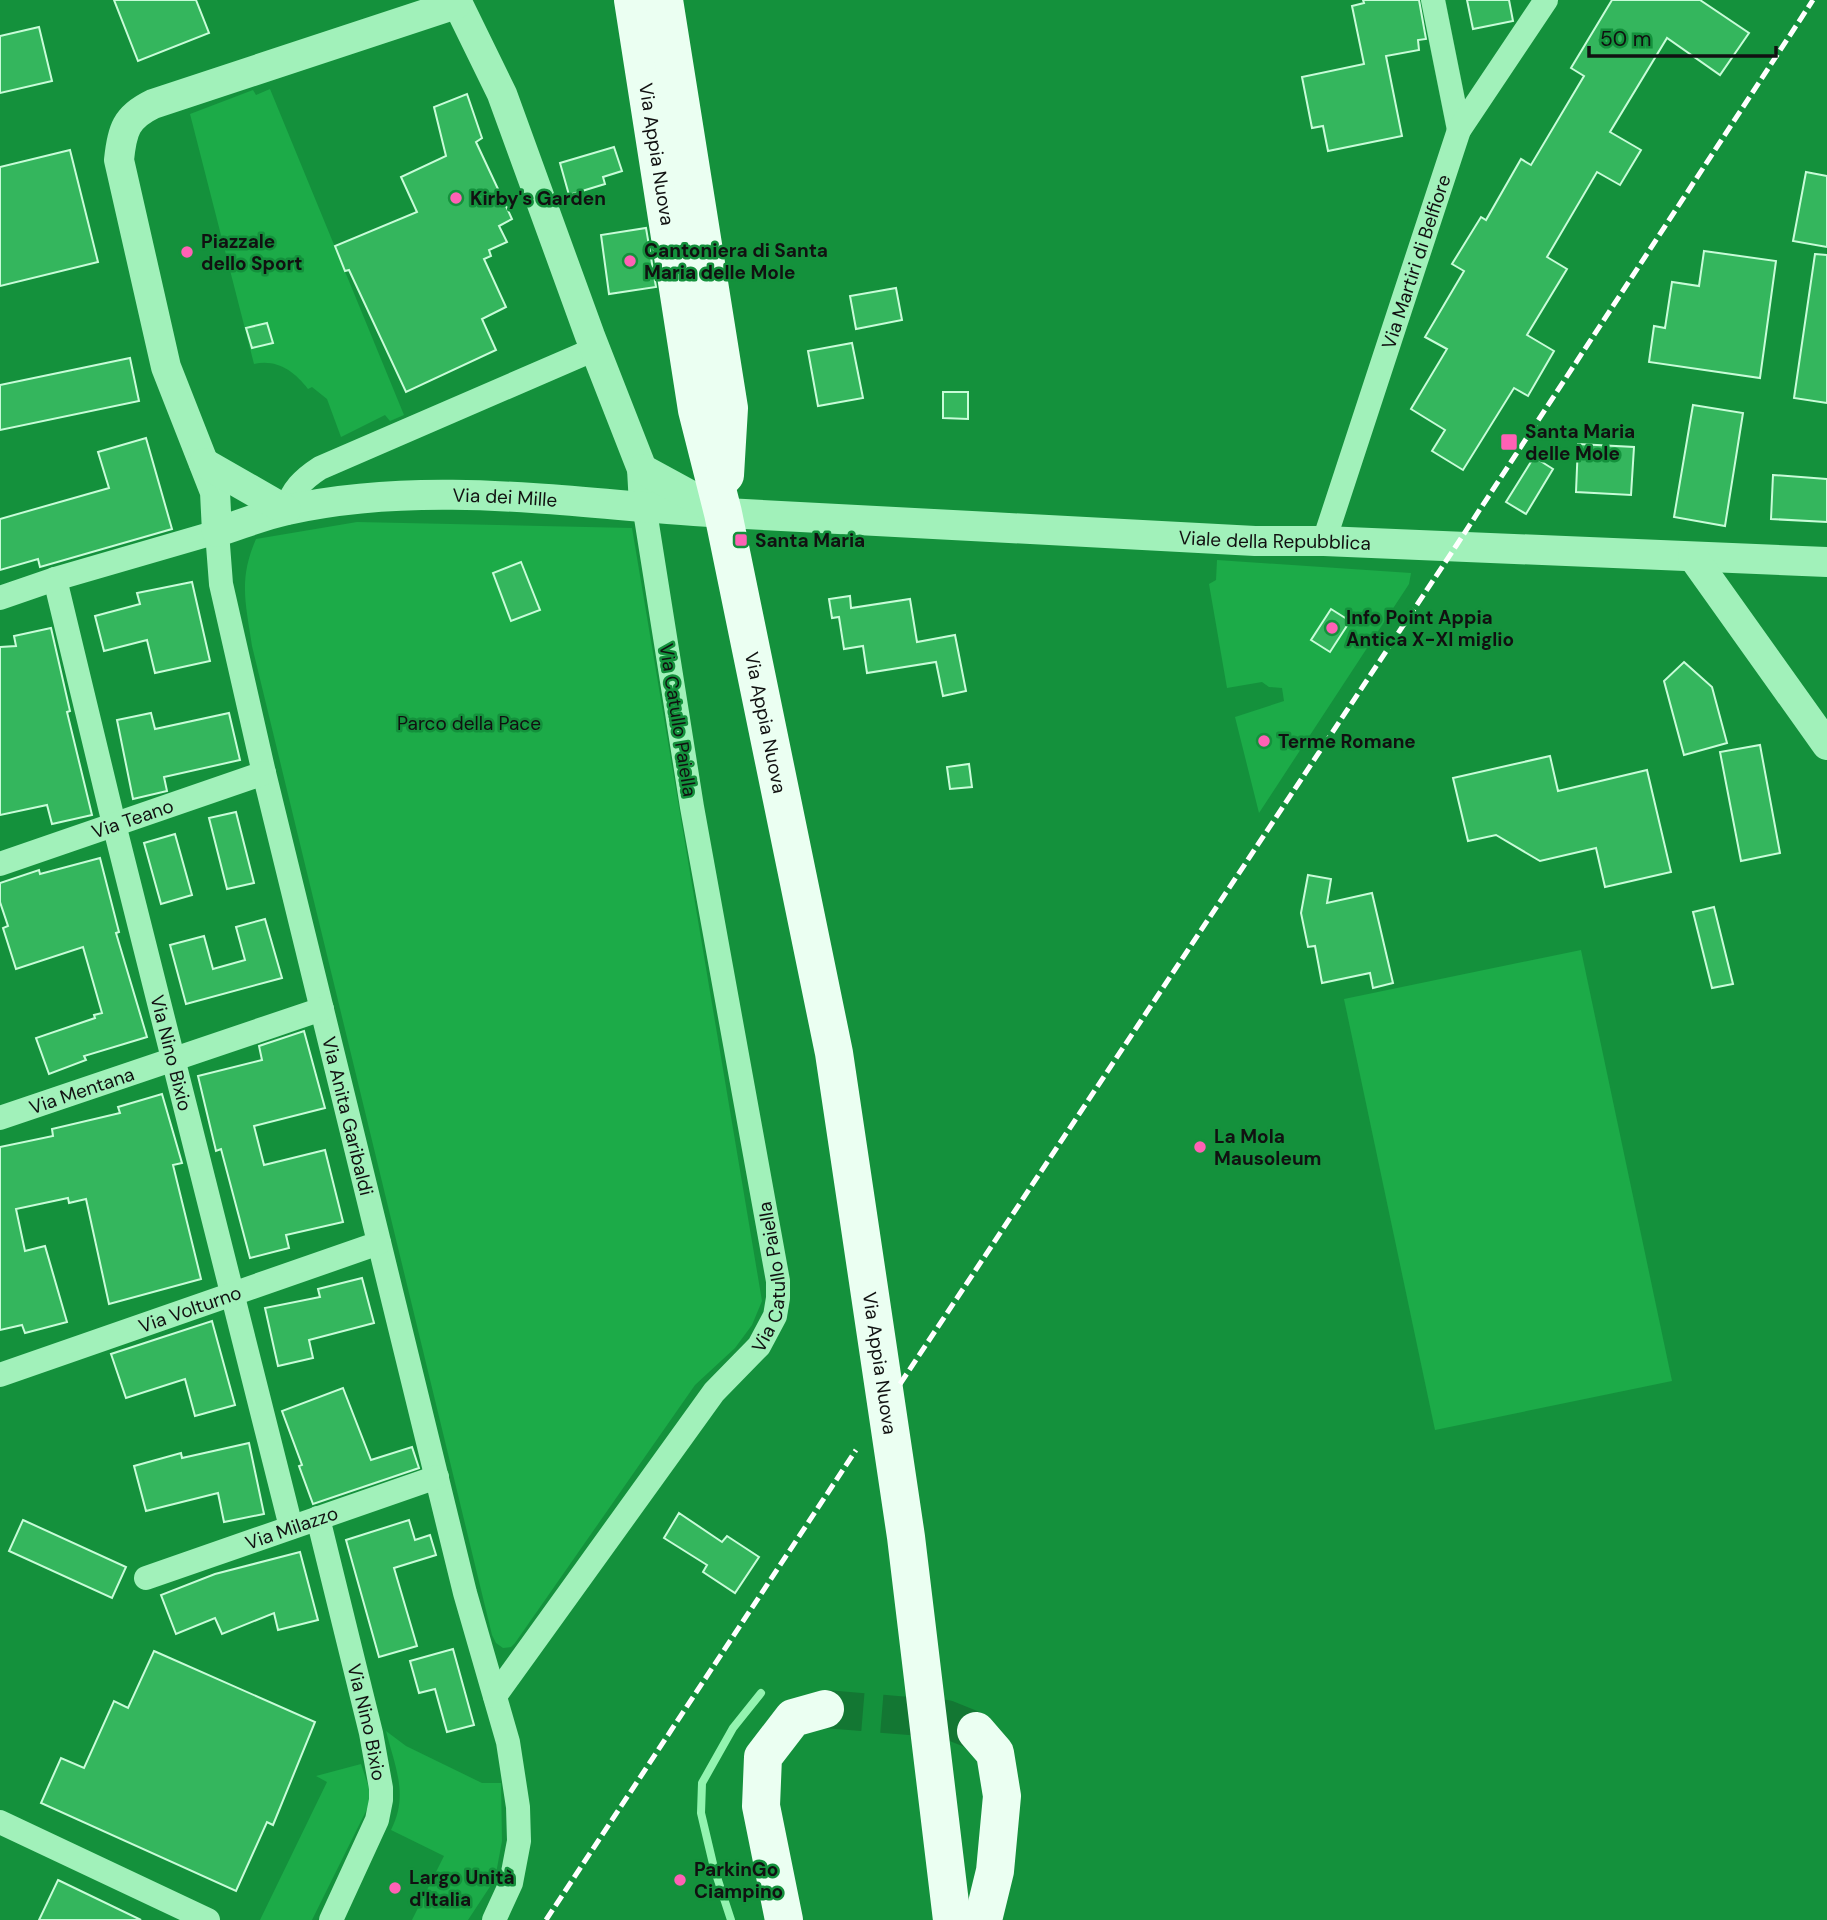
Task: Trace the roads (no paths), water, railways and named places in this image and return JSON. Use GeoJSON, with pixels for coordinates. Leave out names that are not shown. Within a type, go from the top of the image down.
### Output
{"type":"FeatureCollection","features":[{"type":"Feature","properties":{"kind":"main road","name":"Via Appia Nuova"},"geometry":{"type":"LineString","coordinates":[[633,0],[697,410],[723,513],[834,1053],[906,1537],[952,1920]]}},
{"type":"Feature","properties":{"kind":"main road","name":"Via Appia Nuova"},"geometry":{"type":"LineString","coordinates":[[664,0],[729,408],[723,513]]}},
{"type":"Feature","properties":{"kind":"main road","name":"Via Appia Nuova"},"geometry":{"type":"LineString","coordinates":[[783,810],[808,1058],[883,1537],[929,1920]]}},
{"type":"Feature","properties":{"kind":"main road"},"geometry":{"type":"LineString","coordinates":[[785,1920],[761,1806],[762,1757],[793,1718],[825,1709]]}},
{"type":"Feature","properties":{"kind":"main road"},"geometry":{"type":"LineString","coordinates":[[976,1731],[995,1753],[1002,1796],[995,1871],[983,1920]]}},
{"type":"Feature","properties":{"kind":"street"},"geometry":{"type":"LineString","coordinates":[[1433,0],[1460,130]]}},
{"type":"Feature","properties":{"kind":"street","name":"Via Martiri di Belfiore"},"geometry":{"type":"LineString","coordinates":[[1324,541],[1460,130],[1546,0]]}},
{"type":"Feature","properties":{"kind":"street"},"geometry":{"type":"LineString","coordinates":[[216,532],[215,492],[166,367],[118,160],[120,143],[127,125],[135,113],[153,104],[456,2],[502,94],[642,469],[644,505]]}},
{"type":"Feature","properties":{"kind":"street"},"geometry":{"type":"LineString","coordinates":[[204,463],[286,510],[300,483],[320,468],[595,349]]}},
{"type":"Feature","properties":{"kind":"street"},"geometry":{"type":"LineString","coordinates":[[642,469],[723,513]]}},
{"type":"Feature","properties":{"kind":"street","name":"Via dei Mille"},"geometry":{"type":"LineString","coordinates":[[0,598],[286,510],[386,496],[427,494],[644,505],[723,513]]}},
{"type":"Feature","properties":{"kind":"street","name":"Via Catullo Paiella"},"geometry":{"type":"LineString","coordinates":[[495,1696],[715,1392],[759,1346],[775,1315],[778,1298],[775,1268],[692,807],[644,505]]}},
{"type":"Feature","properties":{"kind":"street","name":"Viale della Repubblica"},"geometry":{"type":"LineString","coordinates":[[723,513],[1242,540],[1827,562]]}},
{"type":"Feature","properties":{"kind":"street","name":"Via Anita Garibaldi"},"geometry":{"type":"LineString","coordinates":[[216,532],[221,584],[264,773],[465,1593],[495,1696]]}},
{"type":"Feature","properties":{"kind":"street"},"geometry":{"type":"LineString","coordinates":[[1693,556],[1827,745]]}},
{"type":"Feature","properties":{"kind":"street","name":"Via Nino Bixio"},"geometry":{"type":"LineString","coordinates":[[55,579],[291,1527]]}},
{"type":"Feature","properties":{"kind":"street","name":"Via Teano"},"geometry":{"type":"LineString","coordinates":[[0,864],[264,773]]}},
{"type":"Feature","properties":{"kind":"street","name":"Via Mentana"},"geometry":{"type":"LineString","coordinates":[[0,1118],[322,1009]]}},
{"type":"Feature","properties":{"kind":"street","name":"Via Volturno"},"geometry":{"type":"LineString","coordinates":[[0,1375],[379,1242]]}},
{"type":"Feature","properties":{"kind":"street","name":"Via Milazzo"},"geometry":{"type":"LineString","coordinates":[[146,1578],[438,1477]]}},
{"type":"Feature","properties":{"kind":"street","name":"Via Nino Bixio"},"geometry":{"type":"LineString","coordinates":[[318,1518],[371,1733],[381,1788],[380,1810],[373,1829],[331,1920]]}},
{"type":"Feature","properties":{"kind":"street"},"geometry":{"type":"LineString","coordinates":[[494,1920],[511,1883],[519,1841],[518,1807],[508,1742],[495,1696]]}},
{"type":"Feature","properties":{"kind":"street"},"geometry":{"type":"LineString","coordinates":[[0,1822],[208,1920]]}},
{"type":"Feature","properties":{"kind":"waterway"},"geometry":{"type":"LineString","coordinates":[[731,1920],[714,1868],[701,1813],[702,1783],[733,1728],[761,1693]]}},
{"type":"Feature","properties":{"kind":"tunnel"},"geometry":{"type":"LineString","coordinates":[[825,1709],[946,1719],[976,1731]]}},
{"type":"Feature","properties":{"kind":"railway"},"geometry":{"type":"LineString","coordinates":[[900,1384],[1456,546],[1813,0]]}},
{"type":"Feature","properties":{"kind":"railway"},"geometry":{"type":"LineString","coordinates":[[546,1920],[856,1450]]}},
{"type":"Feature","properties":{"kind":"place","name":"Kirby's Garden"},"geometry":{"type":"Point","coordinates":[456,198]}},
{"type":"Feature","properties":{"kind":"place","name":"Piazzale dello Sport"},"geometry":{"type":"Point","coordinates":[187,252]}},
{"type":"Feature","properties":{"kind":"place","name":"Cantoniera di Santa Maria delle Mole"},"geometry":{"type":"Point","coordinates":[630,261]}},
{"type":"Feature","properties":{"kind":"place","name":"Santa Maria delle Mole"},"geometry":{"type":"Point","coordinates":[1509,442]}},
{"type":"Feature","properties":{"kind":"place","name":"Santa Maria"},"geometry":{"type":"Point","coordinates":[741,540]}},
{"type":"Feature","properties":{"kind":"place","name":"Info Point Appia Antica X-XI miglio"},"geometry":{"type":"Point","coordinates":[1332,628]}},
{"type":"Feature","properties":{"kind":"place","name":"Terme Romane"},"geometry":{"type":"Point","coordinates":[1264,741]}},
{"type":"Feature","properties":{"kind":"place","name":"La Mola Mausoleum"},"geometry":{"type":"Point","coordinates":[1200,1147]}},
{"type":"Feature","properties":{"kind":"place","name":"ParkinGo Ciampino"},"geometry":{"type":"Point","coordinates":[680,1880]}},
{"type":"Feature","properties":{"kind":"place","name":"Largo Unità d'Italia"},"geometry":{"type":"Point","coordinates":[395,1888]}},
{"type":"Feature","properties":{"kind":"park label","name":"Parco della Pace"},"geometry":{"type":"Point","coordinates":[469,723]}}]}
